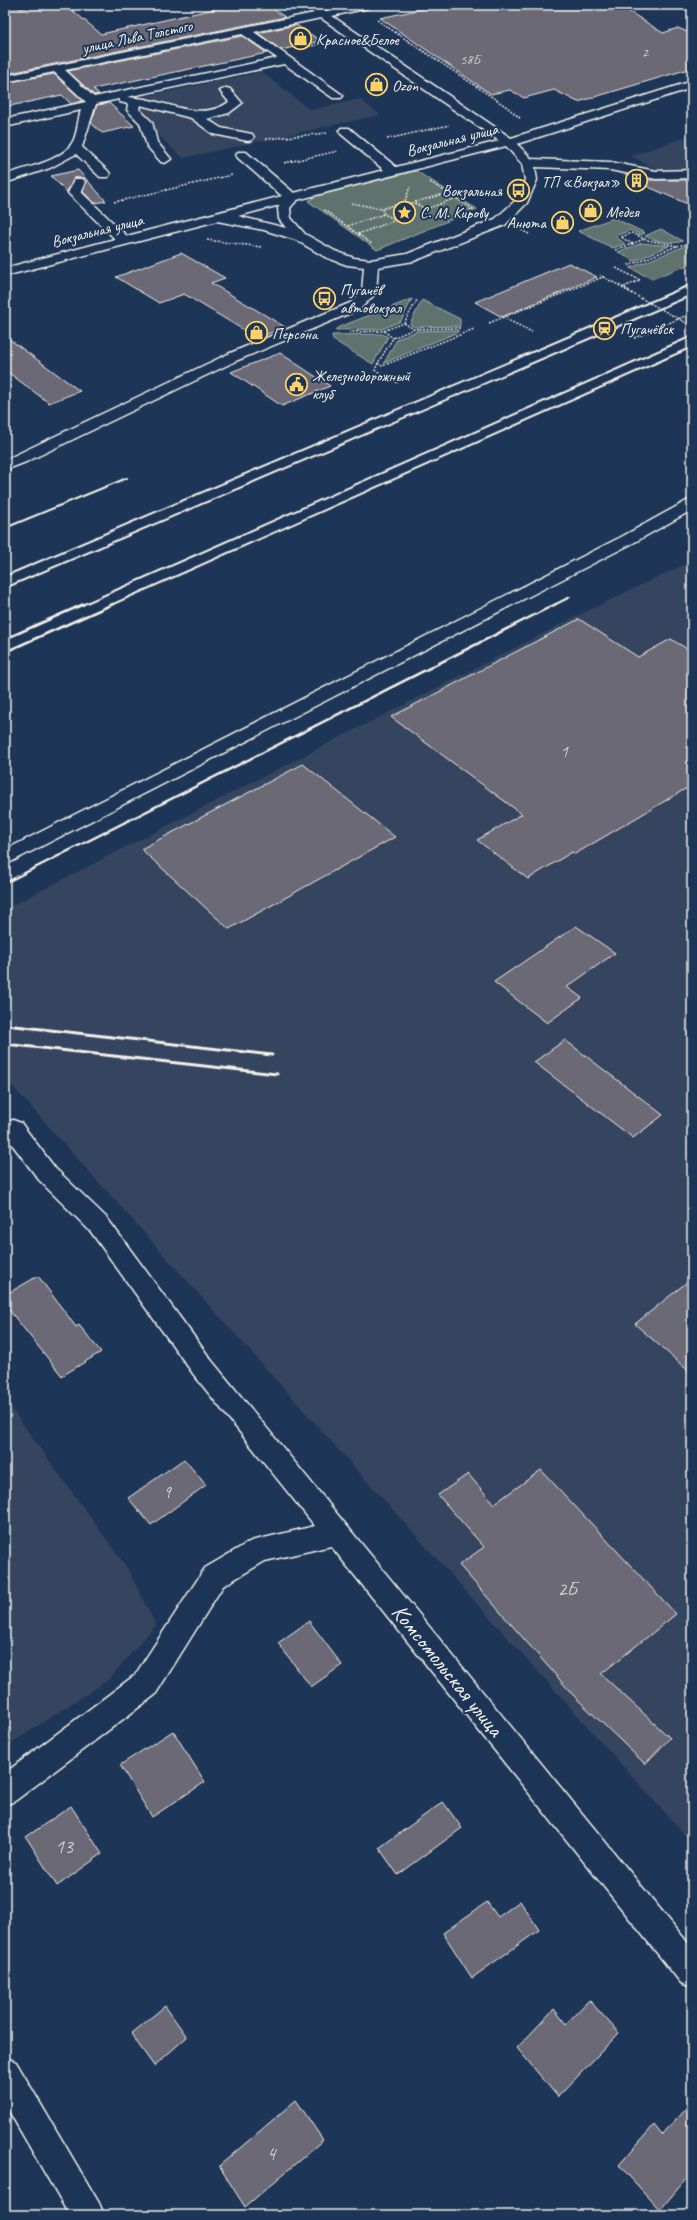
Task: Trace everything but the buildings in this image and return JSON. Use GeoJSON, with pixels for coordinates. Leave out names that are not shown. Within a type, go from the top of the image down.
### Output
{"type":"FeatureCollection","features":[{"type":"Feature","properties":{"kind":"street"},"geometry":{"type":"LineString","coordinates":[[217,217],[242,219],[266,225],[300,237],[330,254],[352,262],[371,264],[409,258],[435,250],[500,222],[521,203],[531,180],[528,162],[509,142],[309,5]]}},
{"type":"Feature","properties":{"kind":"street","name":"улица Льва Толстого"},"geometry":{"type":"LineString","coordinates":[[5,79],[369,5]]}},
{"type":"Feature","properties":{"kind":"street"},"geometry":{"type":"LineString","coordinates":[[244,30],[336,96]]}},
{"type":"Feature","properties":{"kind":"street"},"geometry":{"type":"LineString","coordinates":[[5,123],[91,103],[110,97],[285,60]]}},
{"type":"Feature","properties":{"kind":"street"},"geometry":{"type":"LineString","coordinates":[[57,69],[91,103]]}},
{"type":"Feature","properties":{"kind":"street","name":"Вокзальная улица"},"geometry":{"type":"LineString","coordinates":[[5,272],[541,134],[692,84]]}},
{"type":"Feature","properties":{"kind":"street"},"geometry":{"type":"LineString","coordinates":[[196,116],[229,108],[236,103],[226,91]]}},
{"type":"Feature","properties":{"kind":"street"},"geometry":{"type":"LineString","coordinates":[[110,97],[134,103],[146,102],[196,116],[217,131],[248,137]]}},
{"type":"Feature","properties":{"kind":"street"},"geometry":{"type":"LineString","coordinates":[[5,179],[61,159],[73,153],[79,144],[91,103]]}},
{"type":"Feature","properties":{"kind":"street"},"geometry":{"type":"LineString","coordinates":[[134,103],[133,110],[146,122],[151,143],[164,159]]}},
{"type":"Feature","properties":{"kind":"street"},"geometry":{"type":"LineString","coordinates":[[345,131],[394,172]]}},
{"type":"Feature","properties":{"kind":"street"},"geometry":{"type":"LineString","coordinates":[[76,148],[104,174]]}},
{"type":"Feature","properties":{"kind":"street"},"geometry":{"type":"LineString","coordinates":[[242,155],[292,198],[284,208],[285,219],[300,237]]}},
{"type":"Feature","properties":{"kind":"street"},"geometry":{"type":"LineString","coordinates":[[528,162],[610,166],[656,175],[692,174]]}},
{"type":"Feature","properties":{"kind":"street"},"geometry":{"type":"LineString","coordinates":[[79,182],[74,193],[124,241]]}},
{"type":"Feature","properties":{"kind":"street"},"geometry":{"type":"LineString","coordinates":[[5,465],[21,460],[233,357],[355,306],[369,293],[371,264]]}},
{"type":"Feature","properties":{"kind":"street"},"geometry":{"type":"LineString","coordinates":[[5,858],[629,538],[692,503]]}},
{"type":"Feature","properties":{"kind":"street","name":"Комсомольская улица"},"geometry":{"type":"LineString","coordinates":[[13,1129],[47,1174],[99,1225],[203,1368],[692,1972]]}},
{"type":"Feature","properties":{"kind":"street"},"geometry":{"type":"LineString","coordinates":[[5,1791],[145,1685],[214,1577],[260,1550],[337,1533]]}},
{"type":"Feature","properties":{"kind":"street"},"geometry":{"type":"LineString","coordinates":[[5,2073],[87,2215]]}},
{"type":"Feature","properties":{"kind":"path"},"geometry":{"type":"LineString","coordinates":[[372,17],[507,107],[522,120]]}},
{"type":"Feature","properties":{"kind":"path"},"geometry":{"type":"LineString","coordinates":[[248,137],[276,139],[345,131]]}},
{"type":"Feature","properties":{"kind":"path"},"geometry":{"type":"LineString","coordinates":[[428,181],[473,209],[467,211]]}},
{"type":"Feature","properties":{"kind":"path"},"geometry":{"type":"LineString","coordinates":[[384,214],[382,209],[405,202],[415,202],[448,193]]}},
{"type":"Feature","properties":{"kind":"path"},"geometry":{"type":"LineString","coordinates":[[426,209],[456,198]]}},
{"type":"Feature","properties":{"kind":"path"},"geometry":{"type":"LineString","coordinates":[[415,202],[426,209],[429,214]]}},
{"type":"Feature","properties":{"kind":"path"},"geometry":{"type":"LineString","coordinates":[[319,206],[378,248]]}},
{"type":"Feature","properties":{"kind":"path"},"geometry":{"type":"LineString","coordinates":[[348,226],[384,214],[403,223]]}},
{"type":"Feature","properties":{"kind":"path"},"geometry":{"type":"LineString","coordinates":[[358,234],[396,220]]}},
{"type":"Feature","properties":{"kind":"path"},"geometry":{"type":"LineString","coordinates":[[632,244],[621,237],[632,233],[644,239],[677,246]]}},
{"type":"Feature","properties":{"kind":"path"},"geometry":{"type":"LineString","coordinates":[[615,250],[644,239]]}},
{"type":"Feature","properties":{"kind":"path"},"geometry":{"type":"LineString","coordinates":[[205,240],[266,248]]}},
{"type":"Feature","properties":{"kind":"path"},"geometry":{"type":"LineString","coordinates":[[626,264],[630,265],[677,246],[692,243]]}},
{"type":"Feature","properties":{"kind":"path"},"geometry":{"type":"LineString","coordinates":[[616,268],[640,280],[622,288],[692,326]]}},
{"type":"Feature","properties":{"kind":"path"},"geometry":{"type":"LineString","coordinates":[[600,275],[630,291]]}},
{"type":"Feature","properties":{"kind":"path"},"geometry":{"type":"LineString","coordinates":[[489,322],[505,318],[603,277]]}},
{"type":"Feature","properties":{"kind":"path"},"geometry":{"type":"LineString","coordinates":[[348,332],[383,331],[404,323],[417,300]]}},
{"type":"Feature","properties":{"kind":"path"},"geometry":{"type":"LineString","coordinates":[[634,338],[692,313]]}},
{"type":"Feature","properties":{"kind":"path"},"geometry":{"type":"LineString","coordinates":[[505,318],[532,332]]}},
{"type":"Feature","properties":{"kind":"path"},"geometry":{"type":"LineString","coordinates":[[404,323],[414,329]]}},
{"type":"Feature","properties":{"kind":"path"},"geometry":{"type":"LineString","coordinates":[[398,383],[375,370],[393,338],[414,329],[460,328]]}},
{"type":"Feature","properties":{"kind":"path"},"geometry":{"type":"LineString","coordinates":[[378,363],[382,366],[474,329]]}},
{"type":"Feature","properties":{"kind":"path"},"geometry":{"type":"LineString","coordinates":[[383,331],[393,338]]}},
{"type":"Feature","properties":{"kind":"shaded area"},"geometry":{"type":"Polygon","coordinates":[[[262,72],[310,110],[360,99],[380,115],[183,158],[121,101],[262,72]]]}},
{"type":"Feature","properties":{"kind":"shaded area"},"geometry":{"type":"Polygon","coordinates":[[[692,135],[692,165],[680,169],[659,171],[631,156],[692,135]]]}},
{"type":"Feature","properties":{"kind":"shaded area"},"geometry":{"type":"Polygon","coordinates":[[[685,564],[692,568],[692,1843],[5,1078],[5,909],[577,616],[685,564]]]}},
{"type":"Feature","properties":{"kind":"shaded area"},"geometry":{"type":"Polygon","coordinates":[[[5,1400],[126,1566],[156,1625],[108,1680],[5,1747],[5,1400]]]}},
{"type":"Feature","properties":{"kind":"green space"},"geometry":{"type":"Polygon","coordinates":[[[416,171],[477,209],[377,250],[308,201],[316,196],[416,171]]]}},
{"type":"Feature","properties":{"kind":"green space"},"geometry":{"type":"Polygon","coordinates":[[[614,218],[645,233],[641,235],[631,230],[615,236],[625,244],[613,248],[578,231],[614,218]]]}},
{"type":"Feature","properties":{"kind":"green space"},"geometry":{"type":"Polygon","coordinates":[[[661,229],[683,241],[674,243],[664,242],[645,236],[661,229]]]}},
{"type":"Feature","properties":{"kind":"green space"},"geometry":{"type":"Polygon","coordinates":[[[642,243],[669,246],[634,261],[618,252],[642,243]]]}},
{"type":"Feature","properties":{"kind":"green space"},"geometry":{"type":"Polygon","coordinates":[[[685,246],[692,246],[692,263],[652,279],[630,268],[685,246]]]}},
{"type":"Feature","properties":{"kind":"green space"},"geometry":{"type":"Polygon","coordinates":[[[412,299],[401,321],[382,329],[335,330],[339,327],[412,299]]]}},
{"type":"Feature","properties":{"kind":"green space"},"geometry":{"type":"Polygon","coordinates":[[[422,300],[460,319],[460,326],[415,327],[410,324],[422,300]]]}},
{"type":"Feature","properties":{"kind":"green space"},"geometry":{"type":"Polygon","coordinates":[[[458,330],[458,332],[384,363],[397,339],[417,331],[458,330]]]}},
{"type":"Feature","properties":{"kind":"green space"},"geometry":{"type":"Polygon","coordinates":[[[382,334],[388,337],[373,364],[333,340],[332,335],[382,334]]]}},
{"type":"Feature","properties":{"kind":"railway"},"geometry":{"type":"LineString","coordinates":[[5,576],[692,284]]}},
{"type":"Feature","properties":{"kind":"railway"},"geometry":{"type":"LineString","coordinates":[[5,588],[692,295]]}},
{"type":"Feature","properties":{"kind":"railway"},"geometry":{"type":"LineString","coordinates":[[82,605],[692,336]]}},
{"type":"Feature","properties":{"kind":"railway"},"geometry":{"type":"LineString","coordinates":[[111,605],[692,347]]}},
{"type":"Feature","properties":{"kind":"railway"},"geometry":{"type":"LineString","coordinates":[[5,528],[127,478]]}},
{"type":"Feature","properties":{"kind":"railway"},"geometry":{"type":"LineString","coordinates":[[556,604],[570,597]]}},
{"type":"Feature","properties":{"kind":"railway"},"geometry":{"type":"LineString","coordinates":[[5,639],[84,604]]}},
{"type":"Feature","properties":{"kind":"railway"},"geometry":{"type":"LineString","coordinates":[[5,652],[113,604]]}},
{"type":"Feature","properties":{"kind":"railway"},"geometry":{"type":"LineString","coordinates":[[5,883],[556,604]]}},
{"type":"Feature","properties":{"kind":"railway"},"geometry":{"type":"LineString","coordinates":[[5,1025],[22,1027]]}},
{"type":"Feature","properties":{"kind":"railway"},"geometry":{"type":"LineString","coordinates":[[15,1026],[22,1027]]}},
{"type":"Feature","properties":{"kind":"railway"},"geometry":{"type":"LineString","coordinates":[[22,1027],[272,1055]]}},
{"type":"Feature","properties":{"kind":"railway"},"geometry":{"type":"LineString","coordinates":[[5,1044],[277,1074]]}},
{"type":"Feature","properties":{"kind":"place","name":"Красное&Белое"},"geometry":{"type":"Point","coordinates":[301,39]}},
{"type":"Feature","properties":{"kind":"place","name":"Ozon"},"geometry":{"type":"Point","coordinates":[377,85]}},
{"type":"Feature","properties":{"kind":"place","name":"ТП «Вокзал»"},"geometry":{"type":"Point","coordinates":[636,181]}},
{"type":"Feature","properties":{"kind":"place","name":"Вокзальная"},"geometry":{"type":"Point","coordinates":[518,190]}},
{"type":"Feature","properties":{"kind":"place","name":"Медея"},"geometry":{"type":"Point","coordinates":[591,211]}},
{"type":"Feature","properties":{"kind":"place","name":"С. М. Кирову"},"geometry":{"type":"Point","coordinates":[405,212]}},
{"type":"Feature","properties":{"kind":"place","name":"Анюта"},"geometry":{"type":"Point","coordinates":[562,222]}},
{"type":"Feature","properties":{"kind":"place","name":"Пугачёв автовокзал"},"geometry":{"type":"Point","coordinates":[325,298]}},
{"type":"Feature","properties":{"kind":"place","name":"Пугачёвск"},"geometry":{"type":"Point","coordinates":[605,328]}},
{"type":"Feature","properties":{"kind":"place","name":"Персона"},"geometry":{"type":"Point","coordinates":[257,333]}},
{"type":"Feature","properties":{"kind":"place","name":"Железнодорожный клуб"},"geometry":{"type":"Point","coordinates":[297,384]}}]}
